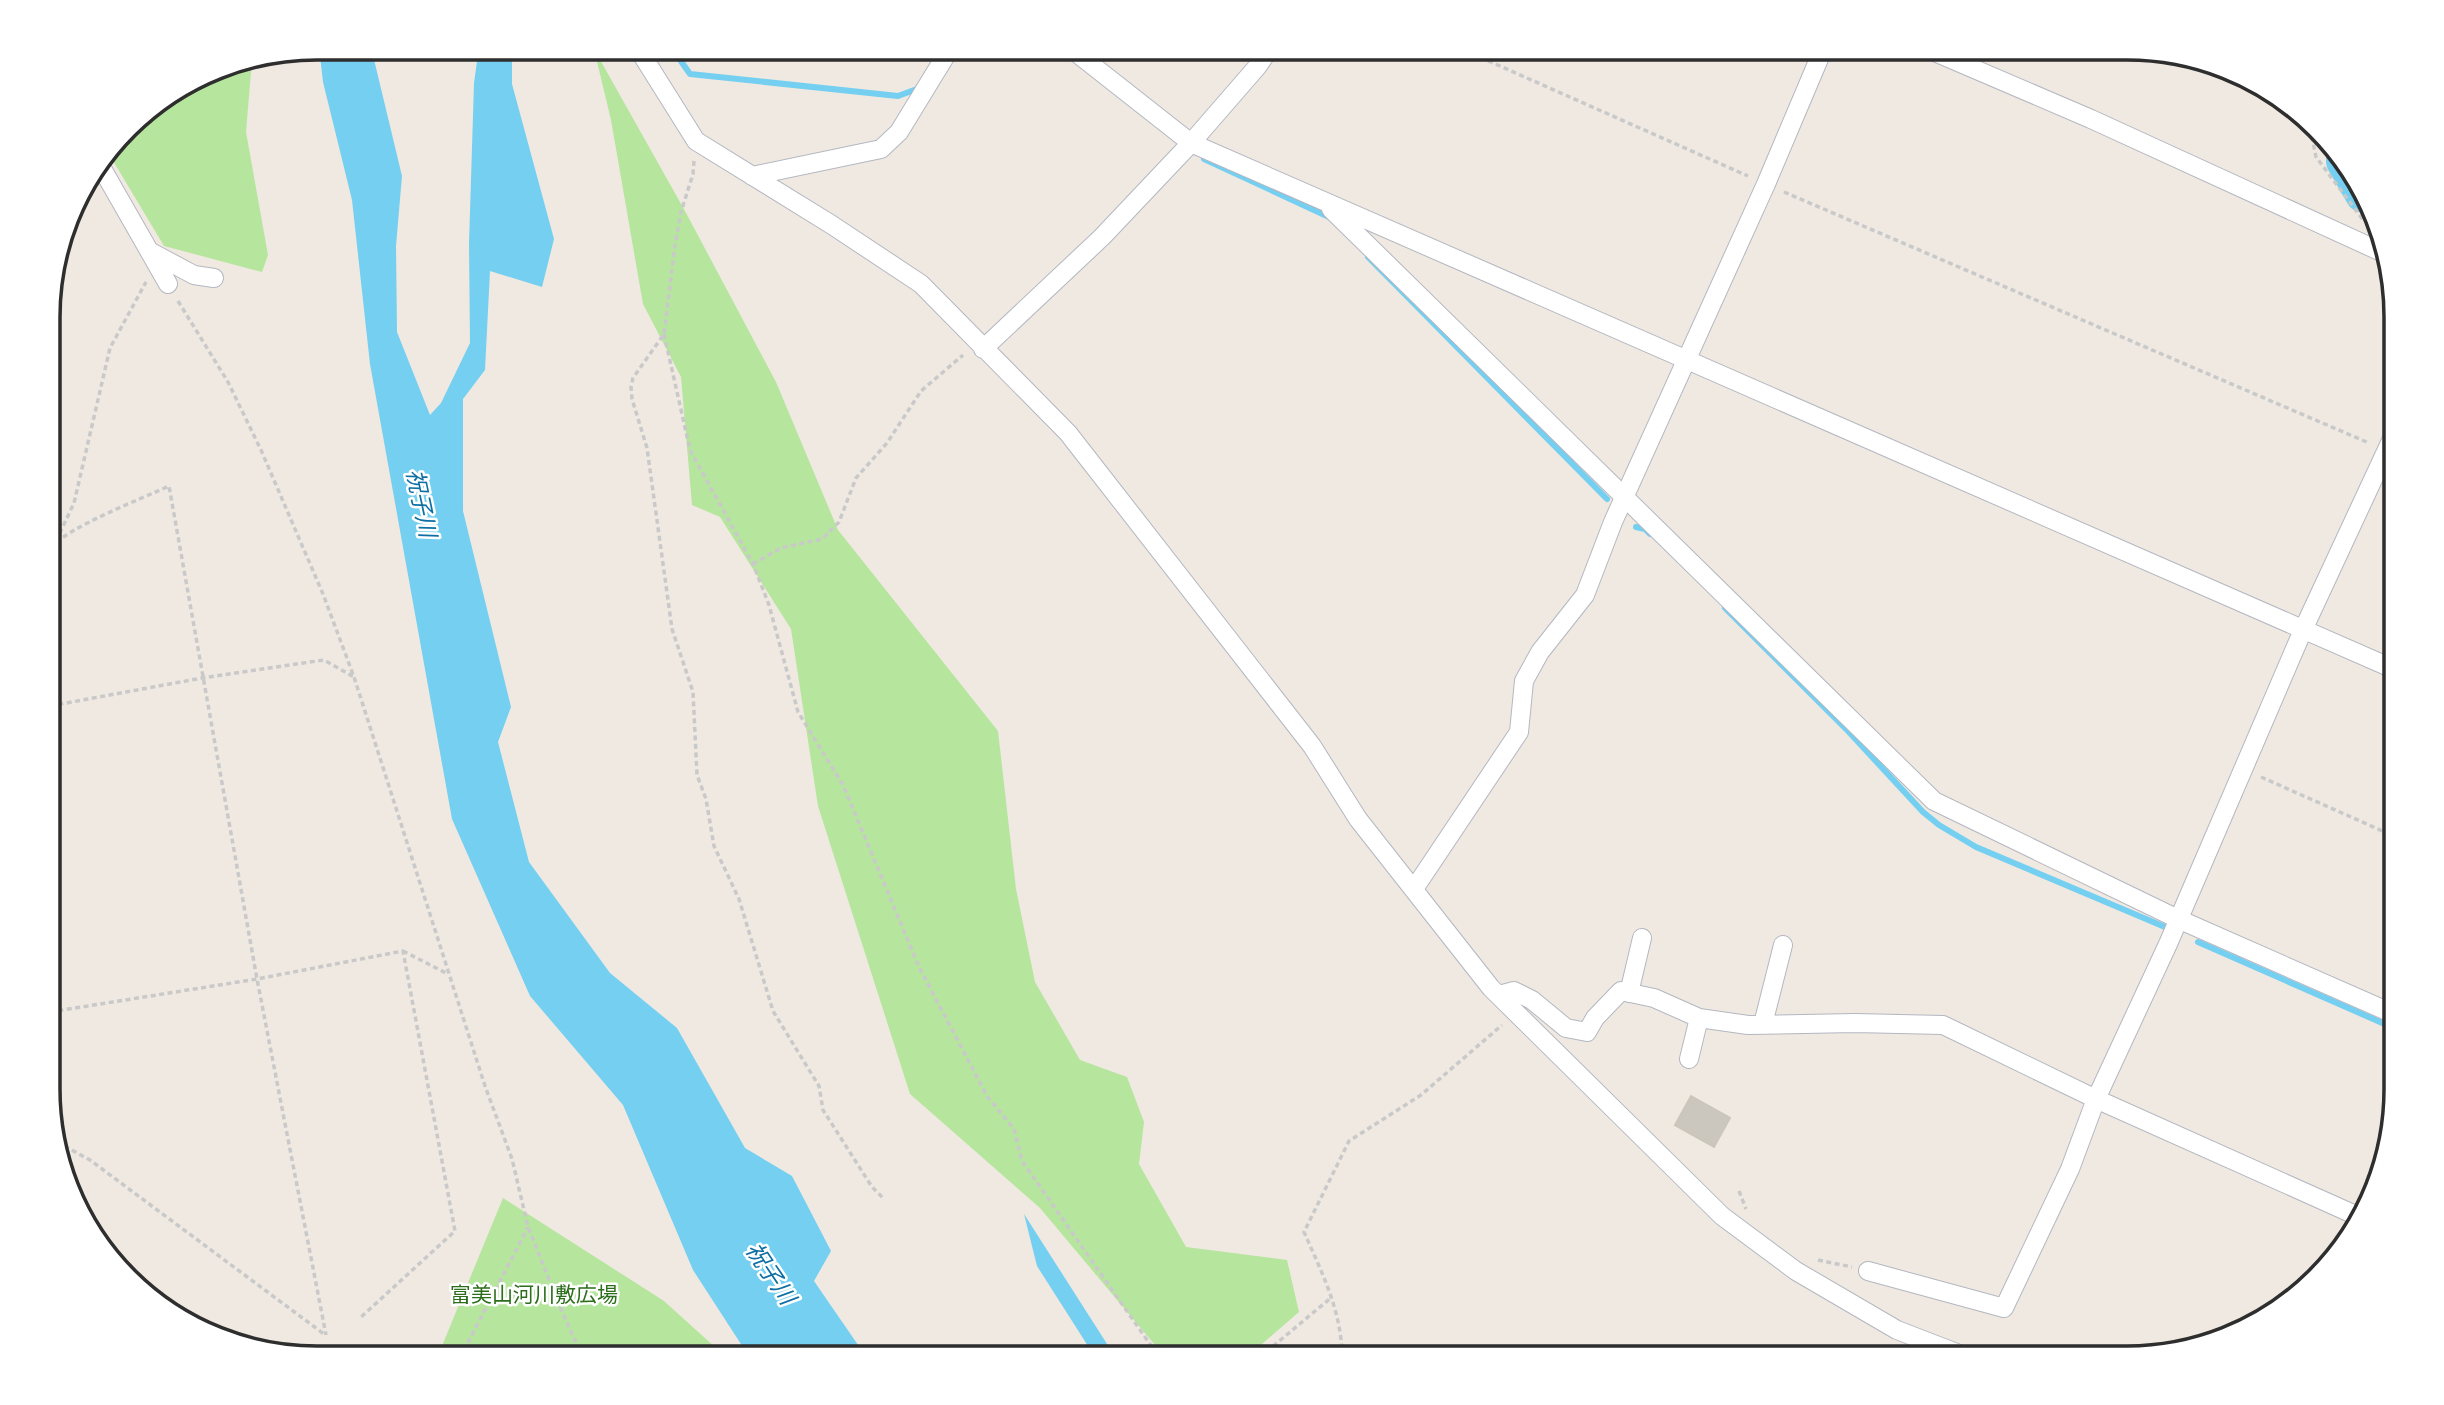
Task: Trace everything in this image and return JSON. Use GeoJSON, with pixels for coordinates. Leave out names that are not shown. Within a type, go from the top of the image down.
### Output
{"type":"FeatureCollection","features":[{"type":"Feature","properties":{"kind":"street"},"geometry":{"type":"LineString","coordinates":[[645,60],[696,141],[921,284],[1068,433],[1312,746],[1358,819],[1491,988],[1547,1045],[1732,1224],[1797,1271],[1897,1329],[1940,1346]]}},
{"type":"Feature","properties":{"kind":"street"},"geometry":{"type":"LineString","coordinates":[[752,176],[881,149],[899,132],[943,60]]}},
{"type":"Feature","properties":{"kind":"street"},"geometry":{"type":"LineString","coordinates":[[1086,60],[1191,143],[2384,665]]}},
{"type":"Feature","properties":{"kind":"street"},"geometry":{"type":"LineString","coordinates":[[980,346],[1102,237],[1191,143],[1262,60]]}},
{"type":"Feature","properties":{"kind":"street"},"geometry":{"type":"LineString","coordinates":[[1414,889],[1519,732],[1524,681],[1540,652],[1585,595],[1685,359],[1766,184],[1818,60]]}},
{"type":"Feature","properties":{"kind":"street"},"geometry":{"type":"LineString","coordinates":[[1953,60],[2091,119],[2376,251]]}},
{"type":"Feature","properties":{"kind":"street"},"geometry":{"type":"LineString","coordinates":[[104,172],[168,284]]}},
{"type":"Feature","properties":{"kind":"street"},"geometry":{"type":"LineString","coordinates":[[1325,203],[1934,802],[2179,919],[2384,1010]]}},
{"type":"Feature","properties":{"kind":"street"},"geometry":{"type":"LineString","coordinates":[[153,256],[194,275],[214,278]]}},
{"type":"Feature","properties":{"kind":"street"},"geometry":{"type":"LineString","coordinates":[[1868,1271],[2004,1308],[2070,1169],[2096,1099],[2179,919],[2303,630],[2384,457]]}},
{"type":"Feature","properties":{"kind":"street"},"geometry":{"type":"LineString","coordinates":[[1629,993],[1642,938]]}},
{"type":"Feature","properties":{"kind":"street"},"geometry":{"type":"LineString","coordinates":[[1763,1024],[1783,946]]}},
{"type":"Feature","properties":{"kind":"street"},"geometry":{"type":"LineString","coordinates":[[1499,995],[1514,991],[1532,1000],[1566,1028],[1587,1032],[1595,1018],[1620,991],[1654,998],[1699,1018],[1763,1024],[1943,1025],[2096,1099],[2352,1213]]}},
{"type":"Feature","properties":{"kind":"street"},"geometry":{"type":"LineString","coordinates":[[1689,1059],[1699,1018]]}},
{"type":"Feature","properties":{"kind":"path"},"geometry":{"type":"LineString","coordinates":[[1486,60],[1766,184],[2384,450]]}},
{"type":"Feature","properties":{"kind":"path"},"geometry":{"type":"LineString","coordinates":[[2312,138],[2316,157],[2367,223]]}},
{"type":"Feature","properties":{"kind":"path"},"geometry":{"type":"LineString","coordinates":[[696,141],[694,174],[681,212],[675,245],[664,334],[691,450],[753,564],[769,605],[798,712],[843,785],[919,967],[987,1096],[1014,1129],[1022,1161],[1151,1346]]}},
{"type":"Feature","properties":{"kind":"path"},"geometry":{"type":"LineString","coordinates":[[60,532],[74,503],[110,348],[153,256]]}},
{"type":"Feature","properties":{"kind":"path"},"geometry":{"type":"LineString","coordinates":[[168,284],[228,382],[261,450],[323,594],[354,677],[485,1086],[512,1159],[528,1227],[578,1346]]}},
{"type":"Feature","properties":{"kind":"path"},"geometry":{"type":"LineString","coordinates":[[664,334],[633,378],[632,399],[647,448],[672,629],[693,692],[697,775],[706,799],[713,846],[740,899],[774,1011],[819,1086],[823,1110],[872,1187],[884,1199]]}},
{"type":"Feature","properties":{"kind":"path"},"geometry":{"type":"LineString","coordinates":[[753,564],[781,548],[821,539],[839,522],[856,478],[887,443],[921,391],[980,346]]}},
{"type":"Feature","properties":{"kind":"path"},"geometry":{"type":"LineString","coordinates":[[60,539],[169,486],[257,979],[326,1335],[89,1160],[66,1147]]}},
{"type":"Feature","properties":{"kind":"path"},"geometry":{"type":"LineString","coordinates":[[60,704],[202,678],[324,660],[354,677]]}},
{"type":"Feature","properties":{"kind":"path"},"geometry":{"type":"LineString","coordinates":[[2244,769],[2384,832]]}},
{"type":"Feature","properties":{"kind":"path"},"geometry":{"type":"LineString","coordinates":[[60,1010],[257,979],[403,951],[449,975]]}},
{"type":"Feature","properties":{"kind":"path"},"geometry":{"type":"LineString","coordinates":[[360,1318],[455,1231],[403,951]]}},
{"type":"Feature","properties":{"kind":"path"},"geometry":{"type":"LineString","coordinates":[[1342,1346],[1332,1297],[1304,1232],[1349,1141],[1421,1095],[1517,1012]]}},
{"type":"Feature","properties":{"kind":"path"},"geometry":{"type":"LineString","coordinates":[[466,1346],[528,1227]]}},
{"type":"Feature","properties":{"kind":"path"},"geometry":{"type":"LineString","coordinates":[[1273,1346],[1332,1297]]}},
{"type":"Feature","properties":{"kind":"green space"},"geometry":{"type":"Polygon","coordinates":[[[597,60],[600,60],[685,211],[776,382],[838,530],[998,731],[1016,889],[1035,982],[1080,1060],[1127,1077],[1144,1122],[1139,1164],[1186,1247],[1287,1260],[1299,1312],[1260,1346],[1156,1346],[1040,1208],[910,1094],[818,806],[791,629],[720,517],[692,505],[681,377],[643,304],[611,120],[597,60]]]}},
{"type":"Feature","properties":{"kind":"green space"},"geometry":{"type":"Polygon","coordinates":[[[251,68],[246,132],[268,255],[262,272],[164,246],[113,160],[147,123],[174,103],[218,79],[251,68]]]}},
{"type":"Feature","properties":{"kind":"green space","name":"富美山河川敷広場"},"geometry":{"type":"Polygon","coordinates":[[[503,1198],[664,1301],[714,1346],[442,1346],[503,1198]]]}},
{"type":"Feature","properties":{"kind":"water","name":"祝子川"},"geometry":{"type":"Polygon","coordinates":[[[320,60],[374,60],[402,176],[396,246],[397,332],[430,415],[441,403],[470,343],[469,244],[474,83],[477,60],[512,60],[512,84],[554,239],[542,287],[490,271],[485,370],[463,399],[463,511],[511,707],[498,742],[529,862],[610,973],[677,1028],[745,1148],[792,1176],[831,1251],[814,1281],[859,1346],[742,1346],[693,1270],[623,1105],[530,996],[452,819],[370,364],[352,200],[323,82],[320,60]]]}},
{"type":"Feature","properties":{"kind":"water"},"geometry":{"type":"Polygon","coordinates":[[[1024,1214],[1108,1346],[1088,1346],[1037,1266],[1024,1214]]]}},
{"type":"Feature","properties":{"kind":"building"},"geometry":{"type":"Polygon","coordinates":[[[1691,1096],[1730,1118],[1714,1147],[1675,1125],[1691,1096]]]}},
{"type":"Feature","properties":{"kind":"waterway"},"geometry":{"type":"LineString","coordinates":[[680,60],[690,74],[898,96],[917,89],[920,85]]}},
{"type":"Feature","properties":{"kind":"waterway"},"geometry":{"type":"LineString","coordinates":[[1204,159],[1329,217]]}},
{"type":"Feature","properties":{"kind":"waterway"},"geometry":{"type":"LineString","coordinates":[[1368,257],[1607,499]]}},
{"type":"Feature","properties":{"kind":"waterway"},"geometry":{"type":"LineString","coordinates":[[1636,527],[1645,529],[1650,534]]}},
{"type":"Feature","properties":{"kind":"waterway"},"geometry":{"type":"LineString","coordinates":[[1725,608],[1848,731],[1923,812],[1939,825],[1976,847],[2165,927]]}},
{"type":"Feature","properties":{"kind":"waterway"},"geometry":{"type":"LineString","coordinates":[[2198,942],[2384,1024]]}}]}
